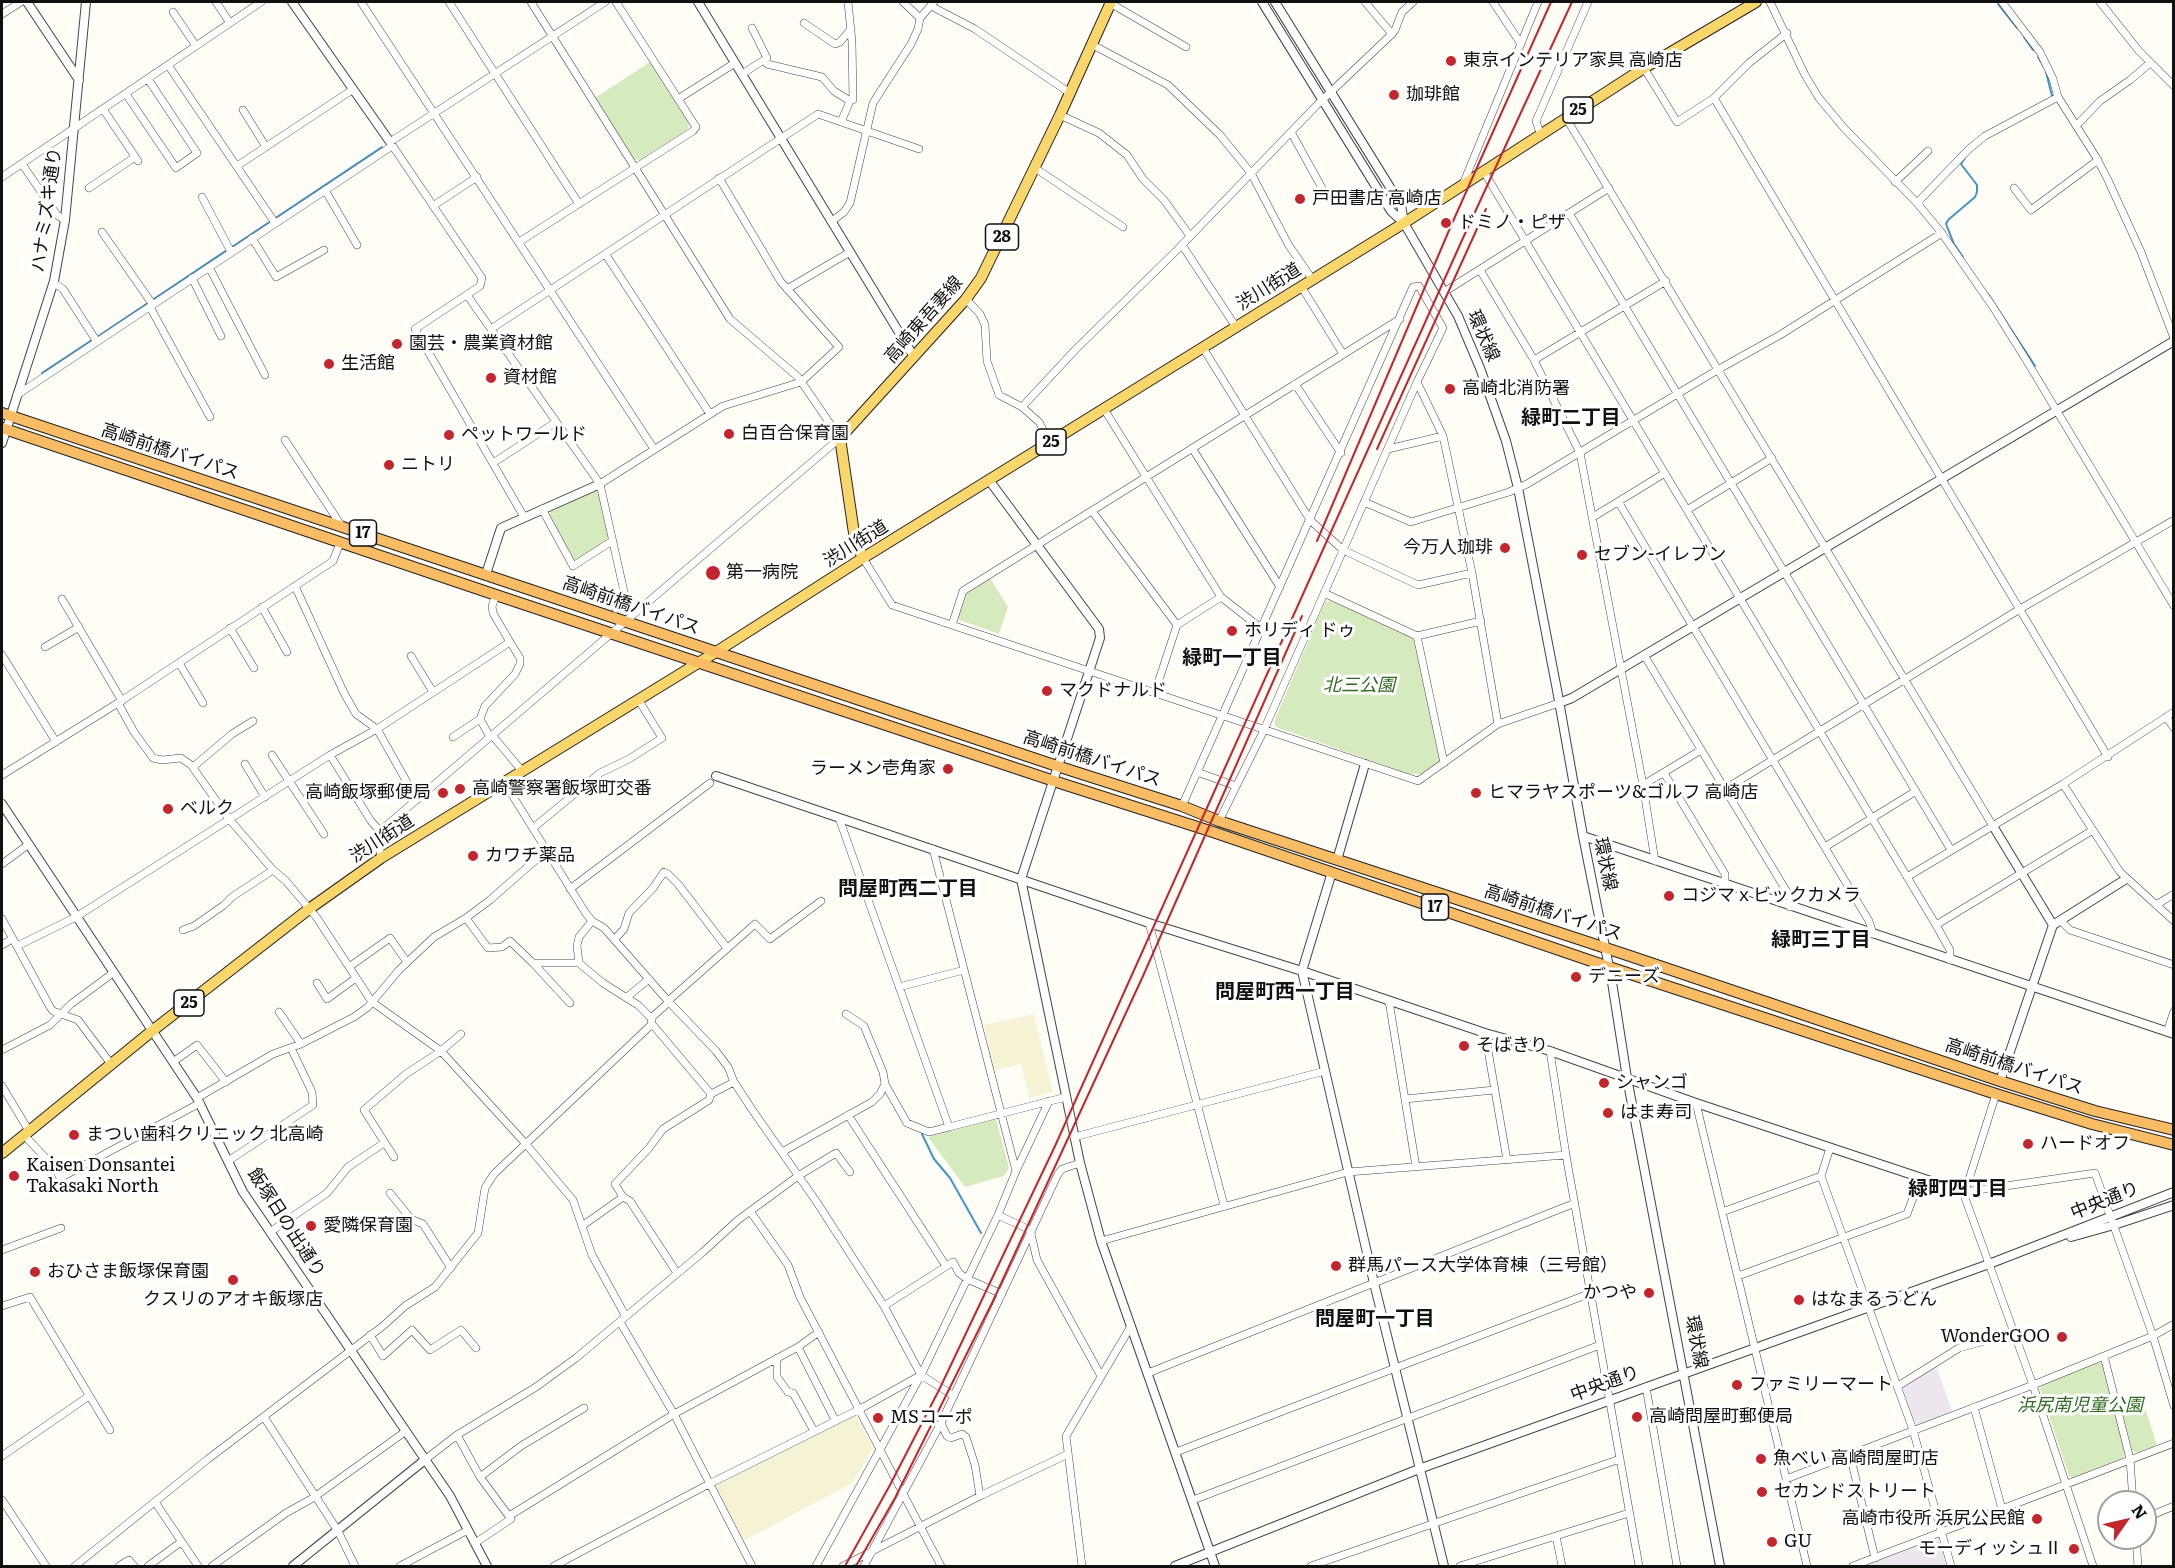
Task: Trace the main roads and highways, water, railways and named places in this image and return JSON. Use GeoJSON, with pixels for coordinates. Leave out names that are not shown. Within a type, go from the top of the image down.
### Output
{"type":"FeatureCollection","features":[{"type":"Feature","properties":{"kind":"highway","name":"高崎前橋バイパス"},"geometry":{"type":"LineString","coordinates":[[6,415],[2000,1081],[2095,1112],[2174,1130]]}},
{"type":"Feature","properties":{"kind":"highway","name":"高崎前橋バイパス"},"geometry":{"type":"LineString","coordinates":[[4,429],[1996,1095],[2092,1125],[2174,1145]]}},
{"type":"Feature","properties":{"kind":"main road","name":"高崎東吾妻線"},"geometry":{"type":"LineString","coordinates":[[863,558],[855,540],[840,438],[966,299],[981,278],[1060,115],[1111,2]]}},
{"type":"Feature","properties":{"kind":"main road","name":"渋川街道"},"geometry":{"type":"LineString","coordinates":[[2,1153],[152,1031],[309,909],[381,858],[1462,187],[1644,68],[1756,2]]}},
{"type":"Feature","properties":{"kind":"waterway"},"geometry":{"type":"LineString","coordinates":[[1998,4],[2017,28]]}},
{"type":"Feature","properties":{"kind":"waterway"},"geometry":{"type":"LineString","coordinates":[[2024,37],[2033,50]]}},
{"type":"Feature","properties":{"kind":"waterway"},"geometry":{"type":"LineString","coordinates":[[2038,57],[2044,67]]}},
{"type":"Feature","properties":{"kind":"waterway"},"geometry":{"type":"LineString","coordinates":[[2046,72],[2052,96]]}},
{"type":"Feature","properties":{"kind":"waterway"},"geometry":{"type":"LineString","coordinates":[[232,247],[382,147]]}},
{"type":"Feature","properties":{"kind":"waterway"},"geometry":{"type":"LineString","coordinates":[[1963,257],[1954,244],[1946,224],[1975,197],[1977,192],[1977,185],[1961,164],[1965,158]]}},
{"type":"Feature","properties":{"kind":"waterway"},"geometry":{"type":"LineString","coordinates":[[97,337],[227,250]]}},
{"type":"Feature","properties":{"kind":"waterway"},"geometry":{"type":"LineString","coordinates":[[1988,294],[2035,366]]}},
{"type":"Feature","properties":{"kind":"waterway"},"geometry":{"type":"LineString","coordinates":[[42,373],[92,340]]}},
{"type":"Feature","properties":{"kind":"waterway"},"geometry":{"type":"LineString","coordinates":[[922,1134],[934,1159],[950,1178],[981,1233]]}},
{"type":"Feature","properties":{"kind":"railway"},"geometry":{"type":"LineString","coordinates":[[1317,541],[1450,228],[1551,2]]}},
{"type":"Feature","properties":{"kind":"railway"},"geometry":{"type":"LineString","coordinates":[[845,1566],[939,1390],[1055,1146],[1463,238],[1572,2]]}},
{"type":"Feature","properties":{"kind":"railway"},"geometry":{"type":"LineString","coordinates":[[1377,449],[1486,209]]}},
{"type":"Feature","properties":{"kind":"railway"},"geometry":{"type":"LineString","coordinates":[[856,1566],[895,1498],[992,1303],[1143,976],[1302,616]]}},
{"type":"Feature","properties":{"kind":"place","name":"東京インテリア家具 高崎店"},"geometry":{"type":"Point","coordinates":[1451,61]}},
{"type":"Feature","properties":{"kind":"place","name":"珈琲館"},"geometry":{"type":"Point","coordinates":[1394,95]}},
{"type":"Feature","properties":{"kind":"place","name":"戸田書店 高崎店"},"geometry":{"type":"Point","coordinates":[1300,199]}},
{"type":"Feature","properties":{"kind":"place","name":"ドミノ・ピザ"},"geometry":{"type":"Point","coordinates":[1446,223]}},
{"type":"Feature","properties":{"kind":"place","name":"園芸・農業資材館"},"geometry":{"type":"Point","coordinates":[397,344]}},
{"type":"Feature","properties":{"kind":"place","name":"生活館"},"geometry":{"type":"Point","coordinates":[329,364]}},
{"type":"Feature","properties":{"kind":"place","name":"資材館"},"geometry":{"type":"Point","coordinates":[491,378]}},
{"type":"Feature","properties":{"kind":"place","name":"高崎北消防署"},"geometry":{"type":"Point","coordinates":[1450,389]}},
{"type":"Feature","properties":{"kind":"place","name":"白百合保育園"},"geometry":{"type":"Point","coordinates":[729,434]}},
{"type":"Feature","properties":{"kind":"place","name":"ペットワールド"},"geometry":{"type":"Point","coordinates":[449,435]}},
{"type":"Feature","properties":{"kind":"place","name":"ニトリ"},"geometry":{"type":"Point","coordinates":[389,465]}},
{"type":"Feature","properties":{"kind":"place","name":"今万人珈琲"},"geometry":{"type":"Point","coordinates":[1505,548]}},
{"type":"Feature","properties":{"kind":"place","name":"セブン-イレブン"},"geometry":{"type":"Point","coordinates":[1582,555]}},
{"type":"Feature","properties":{"kind":"place","name":"第一病院"},"geometry":{"type":"Point","coordinates":[713,573]}},
{"type":"Feature","properties":{"kind":"place","name":"ホリディ ドゥ"},"geometry":{"type":"Point","coordinates":[1232,631]}},
{"type":"Feature","properties":{"kind":"place","name":"マクドナルド"},"geometry":{"type":"Point","coordinates":[1047,691]}},
{"type":"Feature","properties":{"kind":"place","name":"ラーメン壱角家"},"geometry":{"type":"Point","coordinates":[948,769]}},
{"type":"Feature","properties":{"kind":"place","name":"高崎警察署飯塚町交番"},"geometry":{"type":"Point","coordinates":[460,789]}},
{"type":"Feature","properties":{"kind":"place","name":"高崎飯塚郵便局"},"geometry":{"type":"Point","coordinates":[443,793]}},
{"type":"Feature","properties":{"kind":"place","name":"ヒマラヤスポーツ&ゴルフ 高崎店"},"geometry":{"type":"Point","coordinates":[1476,793]}},
{"type":"Feature","properties":{"kind":"place","name":"ベルク"},"geometry":{"type":"Point","coordinates":[168,809]}},
{"type":"Feature","properties":{"kind":"place","name":"カワチ薬品"},"geometry":{"type":"Point","coordinates":[473,856]}},
{"type":"Feature","properties":{"kind":"place","name":"コジマｘビックカメラ"},"geometry":{"type":"Point","coordinates":[1669,896]}},
{"type":"Feature","properties":{"kind":"place","name":"デニーズ"},"geometry":{"type":"Point","coordinates":[1576,977]}},
{"type":"Feature","properties":{"kind":"place","name":"そばきり"},"geometry":{"type":"Point","coordinates":[1464,1046]}},
{"type":"Feature","properties":{"kind":"place","name":"シャンゴ"},"geometry":{"type":"Point","coordinates":[1604,1083]}},
{"type":"Feature","properties":{"kind":"place","name":"はま寿司"},"geometry":{"type":"Point","coordinates":[1608,1113]}},
{"type":"Feature","properties":{"kind":"place","name":"まつい歯科クリニック 北高崎"},"geometry":{"type":"Point","coordinates":[74,1135]}},
{"type":"Feature","properties":{"kind":"place","name":"ハードオフ"},"geometry":{"type":"Point","coordinates":[2028,1144]}},
{"type":"Feature","properties":{"kind":"place","name":"Kaisen Donsantei Takasaki North"},"geometry":{"type":"Point","coordinates":[14,1176]}},
{"type":"Feature","properties":{"kind":"place","name":"愛隣保育園"},"geometry":{"type":"Point","coordinates":[311,1226]}},
{"type":"Feature","properties":{"kind":"place","name":"群馬パース大学体育棟（三号館）"},"geometry":{"type":"Point","coordinates":[1336,1266]}},
{"type":"Feature","properties":{"kind":"place","name":"おひさま飯塚保育園"},"geometry":{"type":"Point","coordinates":[35,1272]}},
{"type":"Feature","properties":{"kind":"place","name":"クスリのアオキ飯塚店"},"geometry":{"type":"Point","coordinates":[233,1280]}},
{"type":"Feature","properties":{"kind":"place","name":"かつや"},"geometry":{"type":"Point","coordinates":[1649,1293]}},
{"type":"Feature","properties":{"kind":"place","name":"はなまるうどん"},"geometry":{"type":"Point","coordinates":[1799,1300]}},
{"type":"Feature","properties":{"kind":"place","name":"WonderGOO"},"geometry":{"type":"Point","coordinates":[2062,1337]}},
{"type":"Feature","properties":{"kind":"place","name":"ファミリーマート"},"geometry":{"type":"Point","coordinates":[1737,1385]}},
{"type":"Feature","properties":{"kind":"place","name":"高崎問屋町郵便局"},"geometry":{"type":"Point","coordinates":[1637,1417]}},
{"type":"Feature","properties":{"kind":"place","name":"MSコーポ"},"geometry":{"type":"Point","coordinates":[878,1418]}},
{"type":"Feature","properties":{"kind":"place","name":"魚べい 高崎問屋町店"},"geometry":{"type":"Point","coordinates":[1761,1459]}},
{"type":"Feature","properties":{"kind":"place","name":"セカンドストリート"},"geometry":{"type":"Point","coordinates":[1762,1492]}},
{"type":"Feature","properties":{"kind":"place","name":"高崎市役所 浜尻公民館"},"geometry":{"type":"Point","coordinates":[2037,1519]}},
{"type":"Feature","properties":{"kind":"place","name":"GU"},"geometry":{"type":"Point","coordinates":[1772,1542]}},
{"type":"Feature","properties":{"kind":"place","name":"モーディッシュⅡ"},"geometry":{"type":"Point","coordinates":[2074,1549]}},
{"type":"Feature","properties":{"kind":"district","name":"緑町二丁目"},"geometry":{"type":"Point","coordinates":[1571,418]}},
{"type":"Feature","properties":{"kind":"district","name":"緑町一丁目"},"geometry":{"type":"Point","coordinates":[1232,658]}},
{"type":"Feature","properties":{"kind":"district","name":"問屋町西二丁目"},"geometry":{"type":"Point","coordinates":[908,889]}},
{"type":"Feature","properties":{"kind":"district","name":"緑町三丁目"},"geometry":{"type":"Point","coordinates":[1821,940]}},
{"type":"Feature","properties":{"kind":"district","name":"問屋町西一丁目"},"geometry":{"type":"Point","coordinates":[1285,992]}},
{"type":"Feature","properties":{"kind":"district","name":"緑町四丁目"},"geometry":{"type":"Point","coordinates":[1958,1189]}},
{"type":"Feature","properties":{"kind":"district","name":"問屋町一丁目"},"geometry":{"type":"Point","coordinates":[1375,1319]}},
{"type":"Feature","properties":{"kind":"park label","name":"北三公園"},"geometry":{"type":"Point","coordinates":[1359,686]}},
{"type":"Feature","properties":{"kind":"park label","name":"浜尻南児童公園"},"geometry":{"type":"Point","coordinates":[2080,1406]}}]}
